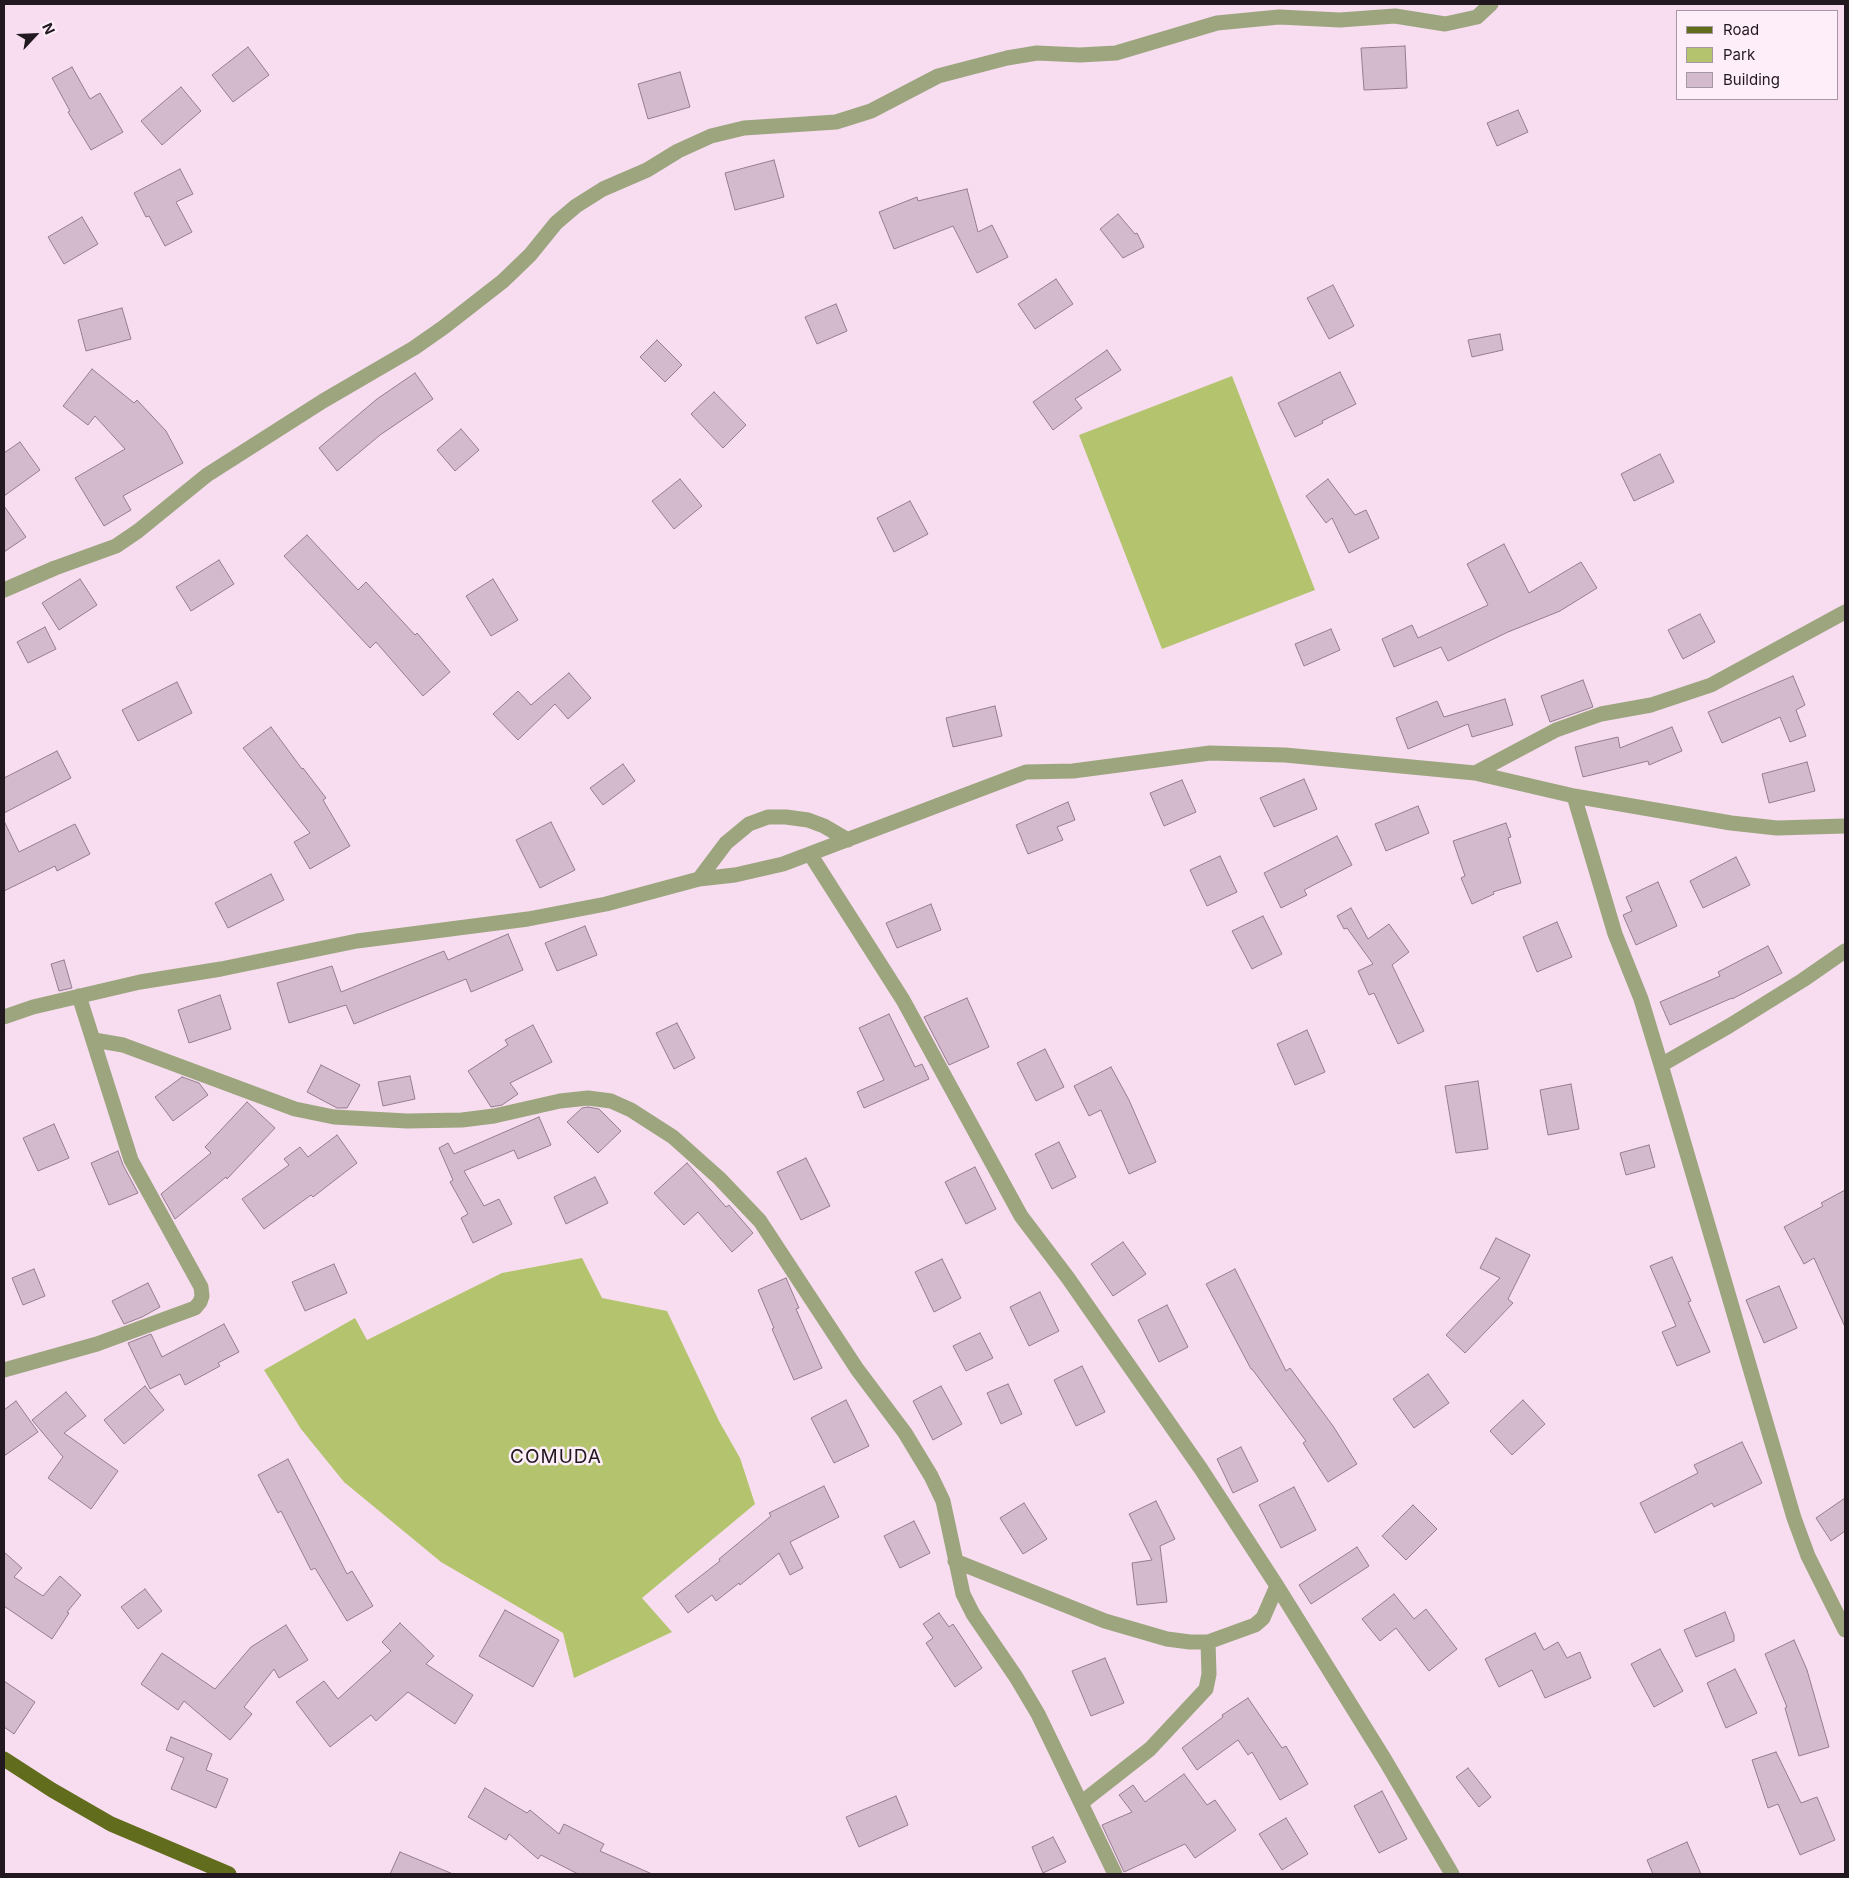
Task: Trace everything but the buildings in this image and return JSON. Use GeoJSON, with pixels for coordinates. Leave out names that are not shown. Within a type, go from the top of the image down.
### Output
{"type":"FeatureCollection","features":[{"type":"Feature","properties":{"kind":"main road"},"geometry":{"type":"LineString","coordinates":[[4,1759],[52,1790],[111,1824],[229,1874]]}},
{"type":"Feature","properties":{"kind":"street"},"geometry":{"type":"LineString","coordinates":[[4,590],[55,568],[116,546],[138,531],[207,475],[323,401],[414,348],[444,327],[503,281],[530,255],[556,223],[576,206],[603,189],[647,170],[678,151],[711,136],[744,128],[836,122],[871,110],[938,76],[1007,58],[1038,54],[1080,55],[1116,53],[1217,24],[1279,18],[1340,20],[1395,16],[1445,24],[1477,17],[1491,4]]}},
{"type":"Feature","properties":{"kind":"street"},"geometry":{"type":"LineString","coordinates":[[1475,773],[1556,730],[1601,714],[1651,705],[1711,685],[1845,612]]}},
{"type":"Feature","properties":{"kind":"street"},"geometry":{"type":"LineString","coordinates":[[4,1017],[33,1007],[140,982],[221,969],[358,942],[528,919],[606,904],[699,879],[735,875],[783,864],[1026,772],[1073,771],[1210,753],[1285,755],[1475,773],[1574,796],[1731,823],[1777,828],[1845,826]]}},
{"type":"Feature","properties":{"kind":"street"},"geometry":{"type":"LineString","coordinates":[[1574,796],[1615,934],[1641,1000],[1661,1065],[1794,1518],[1808,1556],[1845,1630]]}},
{"type":"Feature","properties":{"kind":"street"},"geometry":{"type":"LineString","coordinates":[[699,879],[726,843],[749,824],[768,817],[786,816],[808,820],[824,826],[848,840]]}},
{"type":"Feature","properties":{"kind":"street"},"geometry":{"type":"LineString","coordinates":[[810,854],[903,1000],[1021,1216],[1068,1278],[1201,1469],[1277,1586],[1395,1776],[1452,1874]]}},
{"type":"Feature","properties":{"kind":"street"},"geometry":{"type":"LineString","coordinates":[[1661,1065],[1729,1026],[1803,980],[1845,951]]}},
{"type":"Feature","properties":{"kind":"street"},"geometry":{"type":"LineString","coordinates":[[4,1370],[97,1344],[195,1308],[200,1302],[201,1286],[131,1160],[79,996]]}},
{"type":"Feature","properties":{"kind":"street"},"geometry":{"type":"LineString","coordinates":[[94,1040],[123,1045],[295,1109],[334,1116],[407,1121],[462,1120],[494,1116],[560,1101],[588,1098],[611,1101],[631,1110],[673,1137],[719,1178],[760,1221],[857,1369],[905,1433],[931,1476],[943,1500],[963,1594],[973,1614],[1016,1676],[1038,1714],[1115,1874]]}},
{"type":"Feature","properties":{"kind":"street"},"geometry":{"type":"LineString","coordinates":[[955,1561],[1105,1621],[1167,1639],[1190,1642],[1208,1642],[1249,1627],[1263,1618],[1277,1586]]}},
{"type":"Feature","properties":{"kind":"street"},"geometry":{"type":"LineString","coordinates":[[1081,1803],[1150,1749],[1197,1701],[1206,1689],[1209,1674],[1208,1642]]}},
{"type":"Feature","properties":{"kind":"green space"},"geometry":{"type":"Polygon","coordinates":[[[1232,376],[1315,590],[1162,649],[1079,435],[1232,376]]]}},
{"type":"Feature","properties":{"kind":"green space"},"geometry":{"type":"Polygon","coordinates":[[[582,1258],[602,1298],[667,1311],[719,1421],[740,1458],[755,1504],[642,1598],[672,1632],[574,1678],[563,1633],[441,1562],[344,1482],[301,1429],[264,1370],[355,1318],[367,1340],[502,1273],[582,1258]]]}},
{"type":"Feature","properties":{"kind":"district","name":"COMUDA"},"geometry":{"type":"Point","coordinates":[556,1457]}}]}
